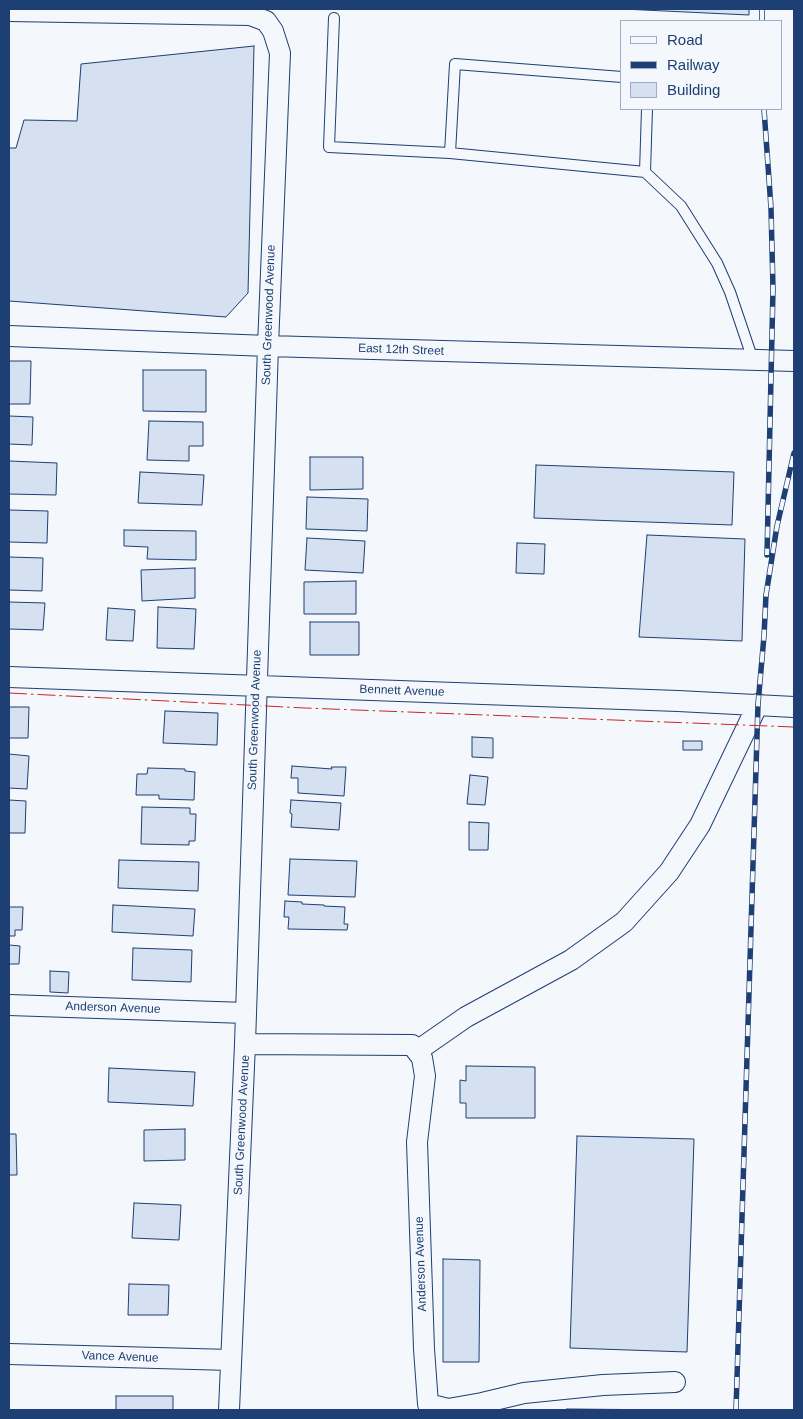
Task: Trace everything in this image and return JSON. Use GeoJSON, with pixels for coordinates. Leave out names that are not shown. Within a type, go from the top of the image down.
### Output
{"type":"FeatureCollection","features":[{"type":"Feature","properties":{"kind":"street","name":"South Greenwood Avenue"},"geometry":{"type":"LineString","coordinates":[[9,11],[250,15],[266,21],[273,31],[280,53],[268,346],[245,1044],[229,1410]]}},
{"type":"Feature","properties":{"kind":"street","name":"East 12th Street"},"geometry":{"type":"LineString","coordinates":[[9,336],[268,346],[794,361]]}},
{"type":"Feature","properties":{"kind":"street","name":"Bennett Avenue"},"geometry":{"type":"LineString","coordinates":[[9,677],[758,704],[794,707]]}},
{"type":"Feature","properties":{"kind":"street"},"geometry":{"type":"LineString","coordinates":[[245,1044],[412,1045],[417,1051],[466,1017],[571,960],[624,922],[669,872],[700,825],[758,704]]}},
{"type":"Feature","properties":{"kind":"street","name":"Anderson Avenue"},"geometry":{"type":"LineString","coordinates":[[9,1005],[246,1013]]}},
{"type":"Feature","properties":{"kind":"street","name":"Anderson Avenue"},"geometry":{"type":"LineString","coordinates":[[417,1051],[422,1058],[425,1076],[417,1142],[424,1350],[428,1404],[448,1409],[524,1393],[603,1385],[675,1382]]}},
{"type":"Feature","properties":{"kind":"street","name":"Vance Avenue"},"geometry":{"type":"LineString","coordinates":[[9,1354],[231,1360]]}},
{"type":"Feature","properties":{"kind":"lane"},"geometry":{"type":"LineString","coordinates":[[334,18],[329,147],[450,153],[645,172],[681,206],[717,263],[730,292],[753,360]]}},
{"type":"Feature","properties":{"kind":"lane"},"geometry":{"type":"LineString","coordinates":[[450,153],[455,64],[620,77]]}},
{"type":"Feature","properties":{"kind":"lane"},"geometry":{"type":"LineString","coordinates":[[645,172],[647,110]]}},
{"type":"Feature","properties":{"kind":"building"},"geometry":{"type":"Polygon","coordinates":[[[622,9],[749,9],[749,15],[622,9]]]}},
{"type":"Feature","properties":{"kind":"building"},"geometry":{"type":"Polygon","coordinates":[[[254,46],[248,293],[226,317],[9,301],[9,148],[16,148],[24,120],[77,121],[81,64],[254,46]]]}},
{"type":"Feature","properties":{"kind":"building"},"geometry":{"type":"Polygon","coordinates":[[[9,361],[31,361],[30,404],[9,404],[9,361]]]}},
{"type":"Feature","properties":{"kind":"building"},"geometry":{"type":"Polygon","coordinates":[[[143,370],[206,370],[206,412],[143,411],[143,370]]]}},
{"type":"Feature","properties":{"kind":"building"},"geometry":{"type":"Polygon","coordinates":[[[9,416],[33,417],[32,445],[9,444],[9,416]]]}},
{"type":"Feature","properties":{"kind":"building"},"geometry":{"type":"Polygon","coordinates":[[[149,421],[203,422],[203,446],[189,446],[189,461],[147,460],[149,421]]]}},
{"type":"Feature","properties":{"kind":"building"},"geometry":{"type":"Polygon","coordinates":[[[310,457],[363,457],[363,489],[310,490],[310,457]]]}},
{"type":"Feature","properties":{"kind":"building"},"geometry":{"type":"Polygon","coordinates":[[[9,461],[57,463],[56,495],[9,494],[9,461]]]}},
{"type":"Feature","properties":{"kind":"building"},"geometry":{"type":"Polygon","coordinates":[[[536,465],[734,472],[732,525],[534,518],[536,465]]]}},
{"type":"Feature","properties":{"kind":"building"},"geometry":{"type":"Polygon","coordinates":[[[140,472],[204,475],[202,505],[138,503],[140,472]]]}},
{"type":"Feature","properties":{"kind":"building"},"geometry":{"type":"Polygon","coordinates":[[[307,497],[368,499],[367,531],[306,529],[307,497]]]}},
{"type":"Feature","properties":{"kind":"building"},"geometry":{"type":"Polygon","coordinates":[[[9,510],[48,511],[47,543],[9,542],[9,510]]]}},
{"type":"Feature","properties":{"kind":"building"},"geometry":{"type":"Polygon","coordinates":[[[124,530],[196,531],[196,560],[147,559],[148,547],[124,546],[124,530]]]}},
{"type":"Feature","properties":{"kind":"building"},"geometry":{"type":"Polygon","coordinates":[[[647,535],[745,539],[742,641],[639,637],[647,535]]]}},
{"type":"Feature","properties":{"kind":"building"},"geometry":{"type":"Polygon","coordinates":[[[307,538],[365,541],[363,573],[305,570],[307,538]]]}},
{"type":"Feature","properties":{"kind":"building"},"geometry":{"type":"Polygon","coordinates":[[[517,543],[545,544],[544,574],[516,573],[517,543]]]}},
{"type":"Feature","properties":{"kind":"building"},"geometry":{"type":"Polygon","coordinates":[[[9,557],[43,558],[42,591],[9,590],[9,557]]]}},
{"type":"Feature","properties":{"kind":"building"},"geometry":{"type":"Polygon","coordinates":[[[195,568],[195,598],[142,601],[141,570],[195,568]]]}},
{"type":"Feature","properties":{"kind":"building"},"geometry":{"type":"Polygon","coordinates":[[[356,581],[356,614],[304,614],[304,582],[356,581]]]}},
{"type":"Feature","properties":{"kind":"building"},"geometry":{"type":"Polygon","coordinates":[[[9,602],[45,603],[43,630],[9,629],[9,602]]]}},
{"type":"Feature","properties":{"kind":"building"},"geometry":{"type":"Polygon","coordinates":[[[158,607],[196,609],[194,649],[157,648],[158,607]]]}},
{"type":"Feature","properties":{"kind":"building"},"geometry":{"type":"Polygon","coordinates":[[[108,608],[135,610],[133,641],[106,640],[108,608]]]}},
{"type":"Feature","properties":{"kind":"building"},"geometry":{"type":"Polygon","coordinates":[[[310,622],[359,622],[359,655],[310,655],[310,622]]]}},
{"type":"Feature","properties":{"kind":"building"},"geometry":{"type":"Polygon","coordinates":[[[9,707],[29,707],[28,738],[9,738],[9,707]]]}},
{"type":"Feature","properties":{"kind":"building"},"geometry":{"type":"Polygon","coordinates":[[[165,711],[218,713],[217,745],[163,743],[165,711]]]}},
{"type":"Feature","properties":{"kind":"building"},"geometry":{"type":"Polygon","coordinates":[[[472,737],[493,738],[493,758],[472,757],[472,737]]]}},
{"type":"Feature","properties":{"kind":"building"},"geometry":{"type":"Polygon","coordinates":[[[683,741],[702,741],[702,750],[683,750],[683,741]]]}},
{"type":"Feature","properties":{"kind":"building"},"geometry":{"type":"Polygon","coordinates":[[[9,754],[29,756],[27,789],[9,788],[9,754]]]}},
{"type":"Feature","properties":{"kind":"building"},"geometry":{"type":"Polygon","coordinates":[[[292,766],[332,769],[331,767],[346,767],[344,796],[298,793],[298,778],[291,778],[292,766]]]}},
{"type":"Feature","properties":{"kind":"building"},"geometry":{"type":"Polygon","coordinates":[[[148,768],[185,769],[185,771],[195,772],[194,800],[159,799],[159,795],[136,795],[137,774],[147,774],[148,768]]]}},
{"type":"Feature","properties":{"kind":"building"},"geometry":{"type":"Polygon","coordinates":[[[470,775],[488,777],[485,805],[467,804],[470,775]]]}},
{"type":"Feature","properties":{"kind":"building"},"geometry":{"type":"Polygon","coordinates":[[[9,800],[26,801],[25,833],[9,833],[9,800]]]}},
{"type":"Feature","properties":{"kind":"building"},"geometry":{"type":"Polygon","coordinates":[[[291,800],[341,803],[339,830],[291,827],[291,800]]]}},
{"type":"Feature","properties":{"kind":"building"},"geometry":{"type":"Polygon","coordinates":[[[142,807],[190,808],[190,814],[196,814],[195,841],[189,841],[189,845],[141,844],[142,807]]]}},
{"type":"Feature","properties":{"kind":"building"},"geometry":{"type":"Polygon","coordinates":[[[469,822],[489,823],[488,850],[469,850],[469,822]]]}},
{"type":"Feature","properties":{"kind":"building"},"geometry":{"type":"Polygon","coordinates":[[[290,859],[357,861],[355,897],[288,895],[290,859]]]}},
{"type":"Feature","properties":{"kind":"building"},"geometry":{"type":"Polygon","coordinates":[[[119,860],[199,862],[198,891],[118,888],[119,860]]]}},
{"type":"Feature","properties":{"kind":"building"},"geometry":{"type":"Polygon","coordinates":[[[285,901],[345,907],[344,924],[348,924],[347,930],[288,929],[289,917],[284,917],[285,901]]]}},
{"type":"Feature","properties":{"kind":"building"},"geometry":{"type":"Polygon","coordinates":[[[113,905],[195,909],[193,936],[112,932],[113,905]]]}},
{"type":"Feature","properties":{"kind":"building"},"geometry":{"type":"Polygon","coordinates":[[[9,907],[23,907],[22,930],[15,930],[15,936],[9,936],[9,907]]]}},
{"type":"Feature","properties":{"kind":"building"},"geometry":{"type":"Polygon","coordinates":[[[9,945],[20,946],[19,964],[9,964],[9,945]]]}},
{"type":"Feature","properties":{"kind":"building"},"geometry":{"type":"Polygon","coordinates":[[[133,948],[192,950],[191,982],[132,980],[133,948]]]}},
{"type":"Feature","properties":{"kind":"building"},"geometry":{"type":"Polygon","coordinates":[[[50,971],[69,972],[68,993],[50,992],[50,971]]]}},
{"type":"Feature","properties":{"kind":"building"},"geometry":{"type":"Polygon","coordinates":[[[466,1066],[535,1067],[535,1118],[466,1118],[466,1103],[460,1103],[460,1080],[466,1081],[466,1066]]]}},
{"type":"Feature","properties":{"kind":"building"},"geometry":{"type":"Polygon","coordinates":[[[109,1068],[195,1072],[193,1106],[108,1102],[109,1068]]]}},
{"type":"Feature","properties":{"kind":"building"},"geometry":{"type":"Polygon","coordinates":[[[185,1129],[185,1160],[144,1161],[144,1130],[185,1129]]]}},
{"type":"Feature","properties":{"kind":"building"},"geometry":{"type":"Polygon","coordinates":[[[9,1134],[16,1134],[17,1175],[9,1175],[9,1134]]]}},
{"type":"Feature","properties":{"kind":"building"},"geometry":{"type":"Polygon","coordinates":[[[577,1136],[694,1139],[687,1352],[570,1348],[577,1136]]]}},
{"type":"Feature","properties":{"kind":"building"},"geometry":{"type":"Polygon","coordinates":[[[134,1203],[181,1205],[179,1240],[132,1238],[134,1203]]]}},
{"type":"Feature","properties":{"kind":"building"},"geometry":{"type":"Polygon","coordinates":[[[443,1259],[480,1260],[479,1362],[443,1362],[443,1259]]]}},
{"type":"Feature","properties":{"kind":"building"},"geometry":{"type":"Polygon","coordinates":[[[129,1284],[169,1285],[168,1315],[128,1315],[129,1284]]]}},
{"type":"Feature","properties":{"kind":"building"},"geometry":{"type":"Polygon","coordinates":[[[116,1396],[173,1396],[173,1410],[116,1410],[116,1396]]]}},
{"type":"Feature","properties":{"kind":"building"},"geometry":{"type":"Polygon","coordinates":[[[567,1409],[681,1410],[567,1410],[567,1409]]]}},
{"type":"Feature","properties":{"kind":"railway"},"geometry":{"type":"LineString","coordinates":[[762,9],[762,20]]}},
{"type":"Feature","properties":{"kind":"railway"},"geometry":{"type":"LineString","coordinates":[[764,110],[771,208],[773,289],[767,555]]}},
{"type":"Feature","properties":{"kind":"railway"},"geometry":{"type":"LineString","coordinates":[[736,1410],[758,704],[766,595],[777,526],[794,453]]}},
{"type":"Feature","properties":{"kind":"power"},"geometry":{"type":"LineString","coordinates":[[9,693],[305,708],[794,727]]}}]}
